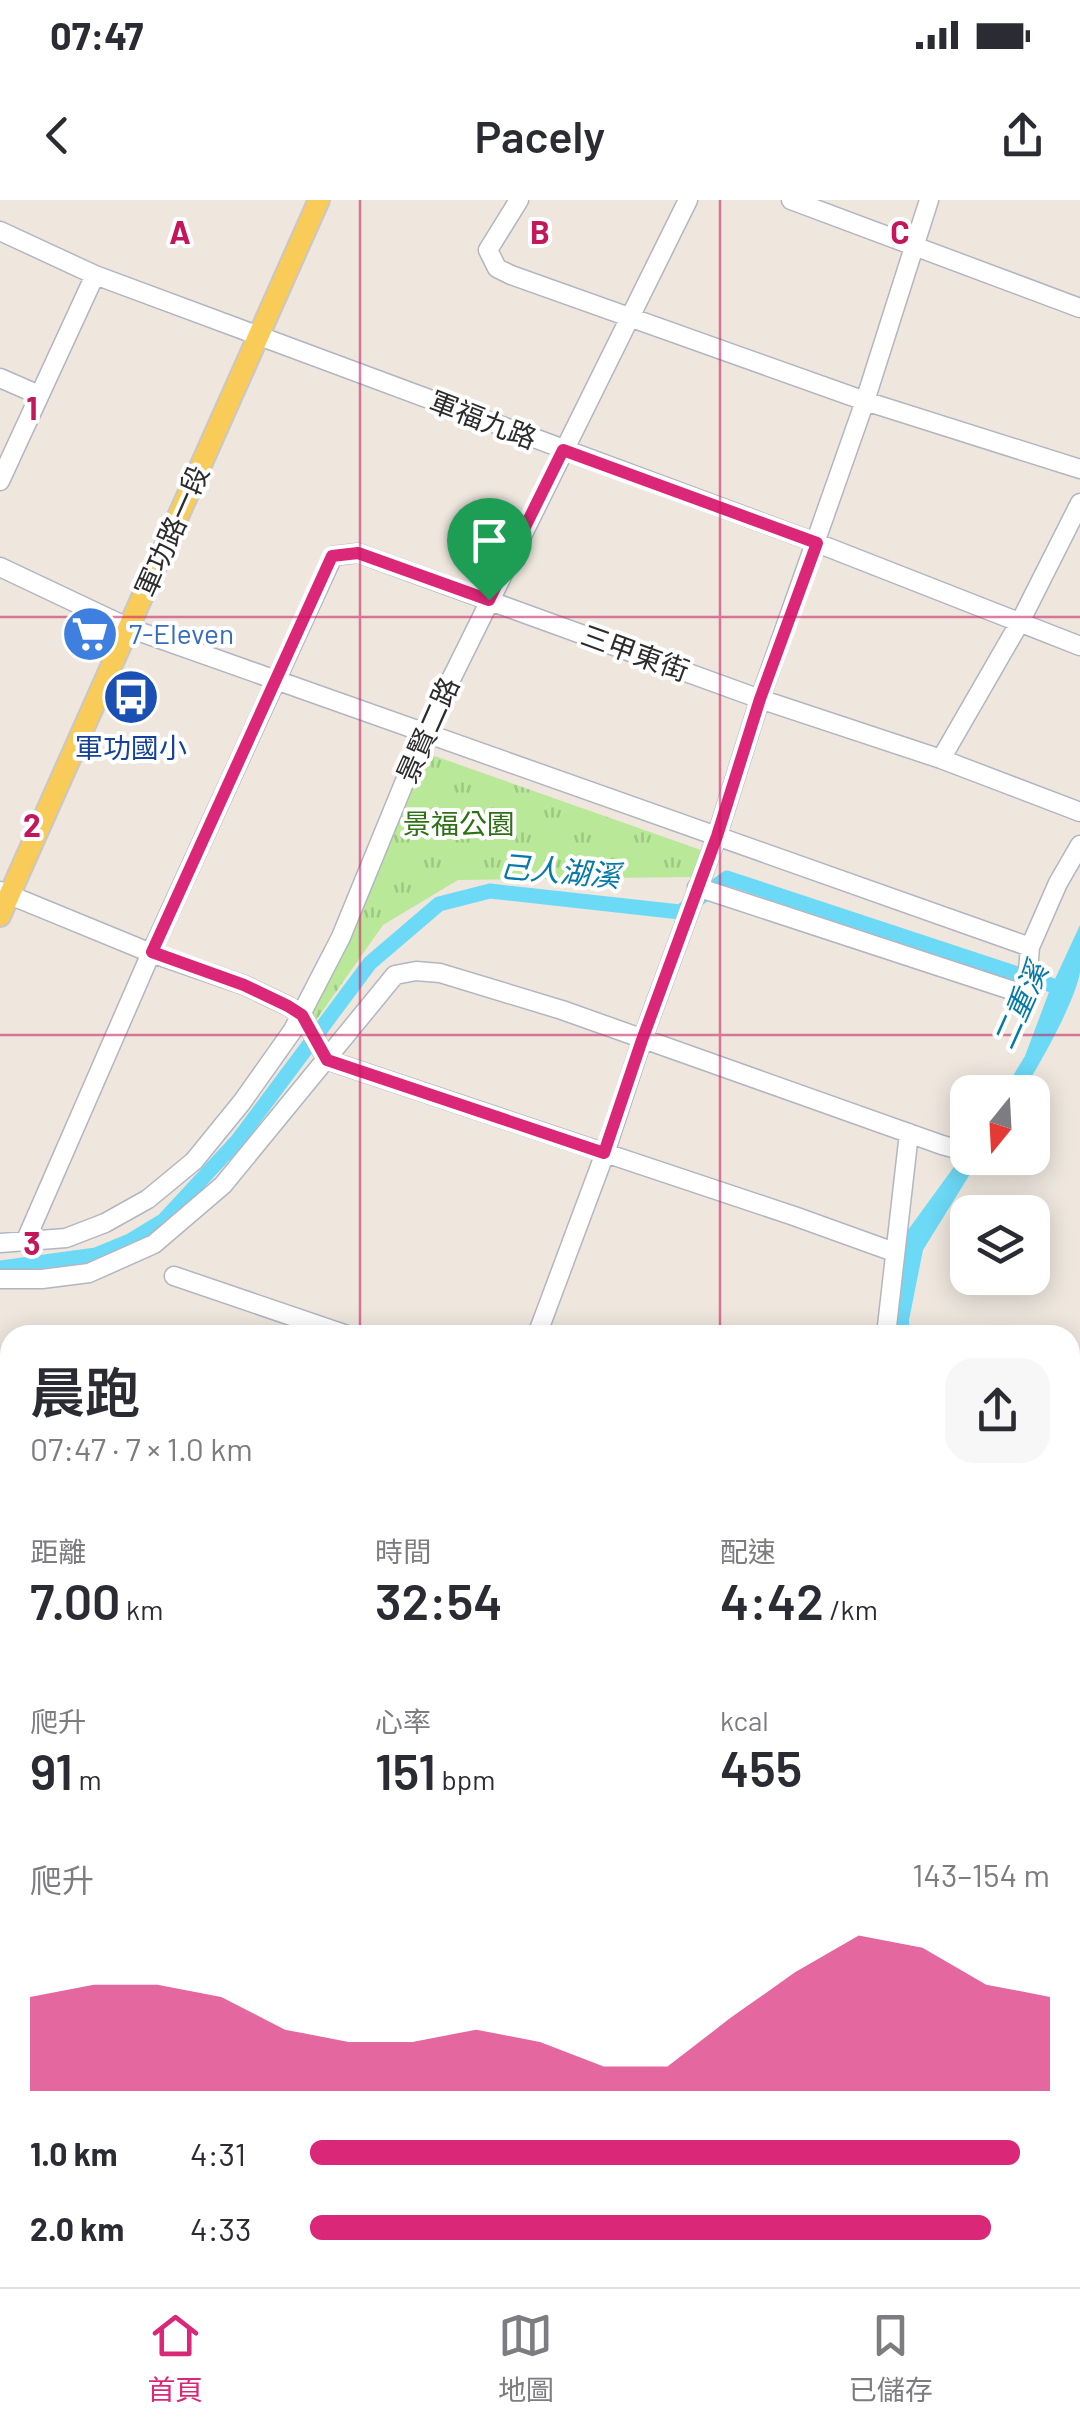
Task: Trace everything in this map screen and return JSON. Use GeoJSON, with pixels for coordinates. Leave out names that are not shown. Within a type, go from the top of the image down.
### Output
{"type":"FeatureCollection","features":[{"type":"Feature","properties":{"kind":"main road","name":"軍功路一段"},"geometry":{"type":"LineString","coordinates":[[0,916],[5,893],[129,628],[319,200]]}},
{"type":"Feature","properties":{"kind":"street"},"geometry":{"type":"LineString","coordinates":[[520,200],[488,250],[496,268],[866,400],[1080,469]]}},
{"type":"Feature","properties":{"kind":"street","name":"景賢二路"},"geometry":{"type":"LineString","coordinates":[[0,1243],[66,1238],[105,1223],[168,1184],[194,1160],[242,1102],[302,1016],[341,937],[425,732],[688,200]]}},
{"type":"Feature","properties":{"kind":"street"},"geometry":{"type":"LineString","coordinates":[[791,200],[1080,308]]}},
{"type":"Feature","properties":{"kind":"street"},"geometry":{"type":"LineString","coordinates":[[541,1325],[717,836],[760,699],[866,400],[929,200]]}},
{"type":"Feature","properties":{"kind":"street","name":"軍福九路"},"geometry":{"type":"LineString","coordinates":[[0,231],[96,276],[817,543],[1080,646]]}},
{"type":"Feature","properties":{"kind":"street"},"geometry":{"type":"LineString","coordinates":[[0,482],[96,276]]}},
{"type":"Feature","properties":{"kind":"street"},"geometry":{"type":"LineString","coordinates":[[0,378],[39,395]]}},
{"type":"Feature","properties":{"kind":"street"},"geometry":{"type":"LineString","coordinates":[[940,759],[1020,622],[1080,504]]}},
{"type":"Feature","properties":{"kind":"street","name":"三甲東街"},"geometry":{"type":"LineString","coordinates":[[25,1242],[332,556],[358,553],[1080,812]]}},
{"type":"Feature","properties":{"kind":"street"},"geometry":{"type":"LineString","coordinates":[[0,567],[129,628],[1030,947]]}},
{"type":"Feature","properties":{"kind":"street"},"geometry":{"type":"LineString","coordinates":[[697,888],[1026,995],[1030,947],[1058,883],[1080,846]]}},
{"type":"Feature","properties":{"kind":"street"},"geometry":{"type":"LineString","coordinates":[[5,893],[244,985],[302,1016],[326,1060],[894,1252]]}},
{"type":"Feature","properties":{"kind":"street"},"geometry":{"type":"LineString","coordinates":[[0,1280],[89,1272],[154,1244],[223,1185],[395,974],[416,971],[440,973],[562,1010],[950,1147]]}},
{"type":"Feature","properties":{"kind":"street"},"geometry":{"type":"LineString","coordinates":[[887,1325],[909,1133]]}},
{"type":"Feature","properties":{"kind":"street"},"geometry":{"type":"LineString","coordinates":[[174,1276],[318,1325]]}},
{"type":"Feature","properties":{"kind":"green space","name":"景福公園"},"geometry":{"type":"Polygon","coordinates":[[[429,754],[701,850],[691,877],[458,880],[383,925],[312,1026],[295,1017],[429,754]]]}},
{"type":"Feature","properties":{"kind":"water","name":"二重溪"},"geometry":{"type":"Polygon","coordinates":[[[1080,925],[1080,972],[1064,1016],[1032,1075],[1013,1075],[1025,1056],[1080,925]]]}},
{"type":"Feature","properties":{"kind":"water"},"geometry":{"type":"Polygon","coordinates":[[[950,1172],[969,1175],[957,1195],[950,1195],[950,1206],[923,1250],[909,1325],[895,1325],[901,1257],[908,1230],[950,1172]]]}},
{"type":"Feature","properties":{"kind":"waterway","name":"己人湖溪"},"geometry":{"type":"LineString","coordinates":[[0,1268],[96,1255],[163,1221],[238,1140],[370,963],[439,904],[490,891],[680,912],[727,878],[1063,989]]}},
{"type":"Feature","properties":{"kind":"place","name":"7-Eleven"},"geometry":{"type":"Point","coordinates":[90,634]}},
{"type":"Feature","properties":{"kind":"place","name":"軍功國小"},"geometry":{"type":"Point","coordinates":[131,697]}},
{"type":"Feature","properties":{"kind":"route"},"geometry":{"type":"LineString","coordinates":[[563,450],[817,543],[604,1153],[327,1060],[302,1015],[288,1006],[244,985],[152,952],[332,556],[358,553],[489,600],[563,450]]}}]}
